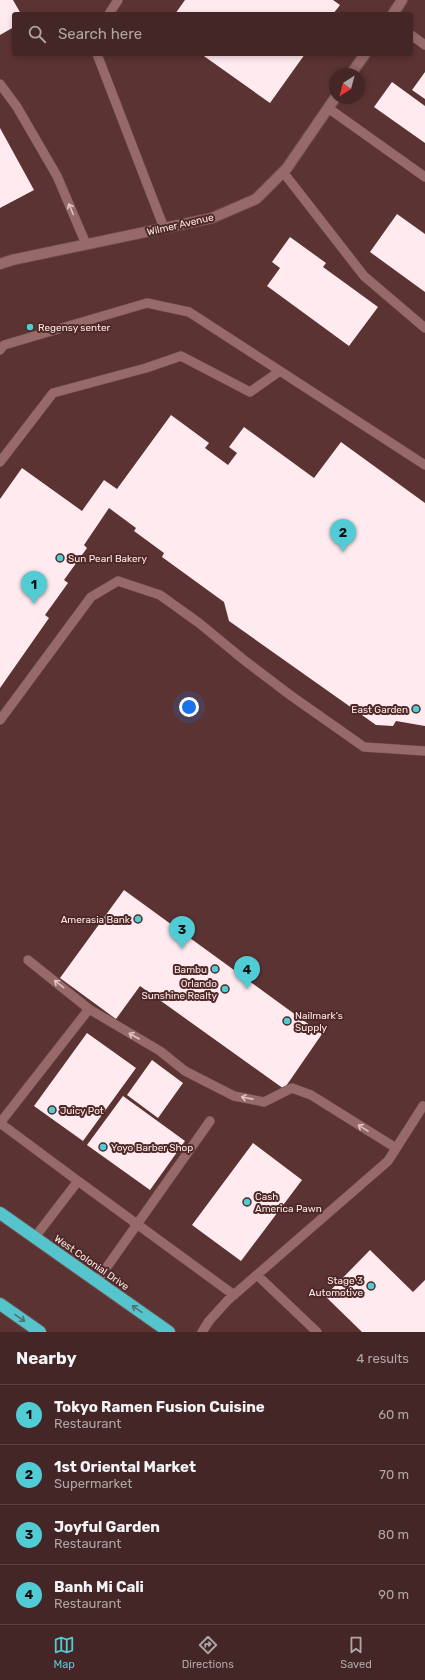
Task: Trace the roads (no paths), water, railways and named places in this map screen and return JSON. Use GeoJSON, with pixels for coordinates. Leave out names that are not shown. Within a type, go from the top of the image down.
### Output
{"type":"FeatureCollection","features":[{"type":"Feature","properties":{"kind":"highway","name":"West Colonial Drive"},"geometry":{"type":"LineString","coordinates":[[0,1213],[169,1332]]}},
{"type":"Feature","properties":{"kind":"highway"},"geometry":{"type":"LineString","coordinates":[[0,1304],[40,1332]]}},
{"type":"Feature","properties":{"kind":"street"},"geometry":{"type":"LineString","coordinates":[[393,12],[402,0]]}},
{"type":"Feature","properties":{"kind":"street"},"geometry":{"type":"LineString","coordinates":[[355,68],[364,56]]}},
{"type":"Feature","properties":{"kind":"street","name":"Wilmer Avenue"},"geometry":{"type":"LineString","coordinates":[[0,264],[12,260],[212,218],[256,199],[283,172],[331,104]]}},
{"type":"Feature","properties":{"kind":"lane"},"geometry":{"type":"LineString","coordinates":[[110,12],[118,0]]}},
{"type":"Feature","properties":{"kind":"lane"},"geometry":{"type":"LineString","coordinates":[[413,36],[425,45]]}},
{"type":"Feature","properties":{"kind":"lane"},"geometry":{"type":"LineString","coordinates":[[98,56],[164,228]]}},
{"type":"Feature","properties":{"kind":"lane"},"geometry":{"type":"LineString","coordinates":[[0,84],[17,107],[57,176],[86,244]]}},
{"type":"Feature","properties":{"kind":"lane"},"geometry":{"type":"LineString","coordinates":[[328,108],[425,177]]}},
{"type":"Feature","properties":{"kind":"lane"},"geometry":{"type":"LineString","coordinates":[[283,172],[364,276],[425,328]]}},
{"type":"Feature","properties":{"kind":"lane"},"geometry":{"type":"LineString","coordinates":[[0,350],[4,345],[147,303],[189,312],[425,465]]}},
{"type":"Feature","properties":{"kind":"lane"},"geometry":{"type":"LineString","coordinates":[[0,462],[53,393],[146,368],[181,356],[250,392],[280,371]]}},
{"type":"Feature","properties":{"kind":"lane"},"geometry":{"type":"LineString","coordinates":[[0,720],[91,597],[118,581],[160,595],[199,623],[290,695],[364,747],[425,751]]}},
{"type":"Feature","properties":{"kind":"lane"},"geometry":{"type":"LineString","coordinates":[[28,960],[89,1009],[160,1051],[185,1071],[234,1096],[264,1102],[292,1088],[310,1095],[396,1148]]}},
{"type":"Feature","properties":{"kind":"lane"},"geometry":{"type":"LineString","coordinates":[[89,1009],[0,1123],[136,1225],[234,1295]]}},
{"type":"Feature","properties":{"kind":"lane"},"geometry":{"type":"LineString","coordinates":[[202,1332],[209,1321],[234,1295],[388,1160],[424,1105]]}},
{"type":"Feature","properties":{"kind":"lane"},"geometry":{"type":"LineString","coordinates":[[97,1281],[210,1121]]}},
{"type":"Feature","properties":{"kind":"lane"},"geometry":{"type":"LineString","coordinates":[[35,1237],[78,1181]]}},
{"type":"Feature","properties":{"kind":"lane"},"geometry":{"type":"LineString","coordinates":[[257,1275],[317,1332]]}},
{"type":"Feature","properties":{"kind":"place","name":"Regensy senter"},"geometry":{"type":"Point","coordinates":[30,327]}},
{"type":"Feature","properties":{"kind":"place","name":"1st Oriental Market"},"geometry":{"type":"Point","coordinates":[343,552]}},
{"type":"Feature","properties":{"kind":"place","name":"Sun Pearl Bakery"},"geometry":{"type":"Point","coordinates":[60,558]}},
{"type":"Feature","properties":{"kind":"place","name":"Tokyo Ramen Fusion Cuisine"},"geometry":{"type":"Point","coordinates":[34,604]}},
{"type":"Feature","properties":{"kind":"place","name":"East Garden"},"geometry":{"type":"Point","coordinates":[416,709]}},
{"type":"Feature","properties":{"kind":"place","name":"Amerasia Bank"},"geometry":{"type":"Point","coordinates":[138,919]}},
{"type":"Feature","properties":{"kind":"place","name":"Joyful Garden"},"geometry":{"type":"Point","coordinates":[182,949]}},
{"type":"Feature","properties":{"kind":"place","name":"Bambu"},"geometry":{"type":"Point","coordinates":[215,969]}},
{"type":"Feature","properties":{"kind":"place","name":"Orlando Sunshine Realty"},"geometry":{"type":"Point","coordinates":[225,989]}},
{"type":"Feature","properties":{"kind":"place","name":"Banh Mi Cali"},"geometry":{"type":"Point","coordinates":[247,989]}},
{"type":"Feature","properties":{"kind":"place","name":"Nailmark's Supply"},"geometry":{"type":"Point","coordinates":[287,1021]}},
{"type":"Feature","properties":{"kind":"place","name":"Juicy Pot"},"geometry":{"type":"Point","coordinates":[52,1110]}},
{"type":"Feature","properties":{"kind":"place","name":"Yoyo Barber Shop"},"geometry":{"type":"Point","coordinates":[103,1147]}},
{"type":"Feature","properties":{"kind":"place","name":"Cash America Pawn"},"geometry":{"type":"Point","coordinates":[247,1202]}},
{"type":"Feature","properties":{"kind":"place","name":"Stage 3 Automotive"},"geometry":{"type":"Point","coordinates":[371,1286]}}]}
